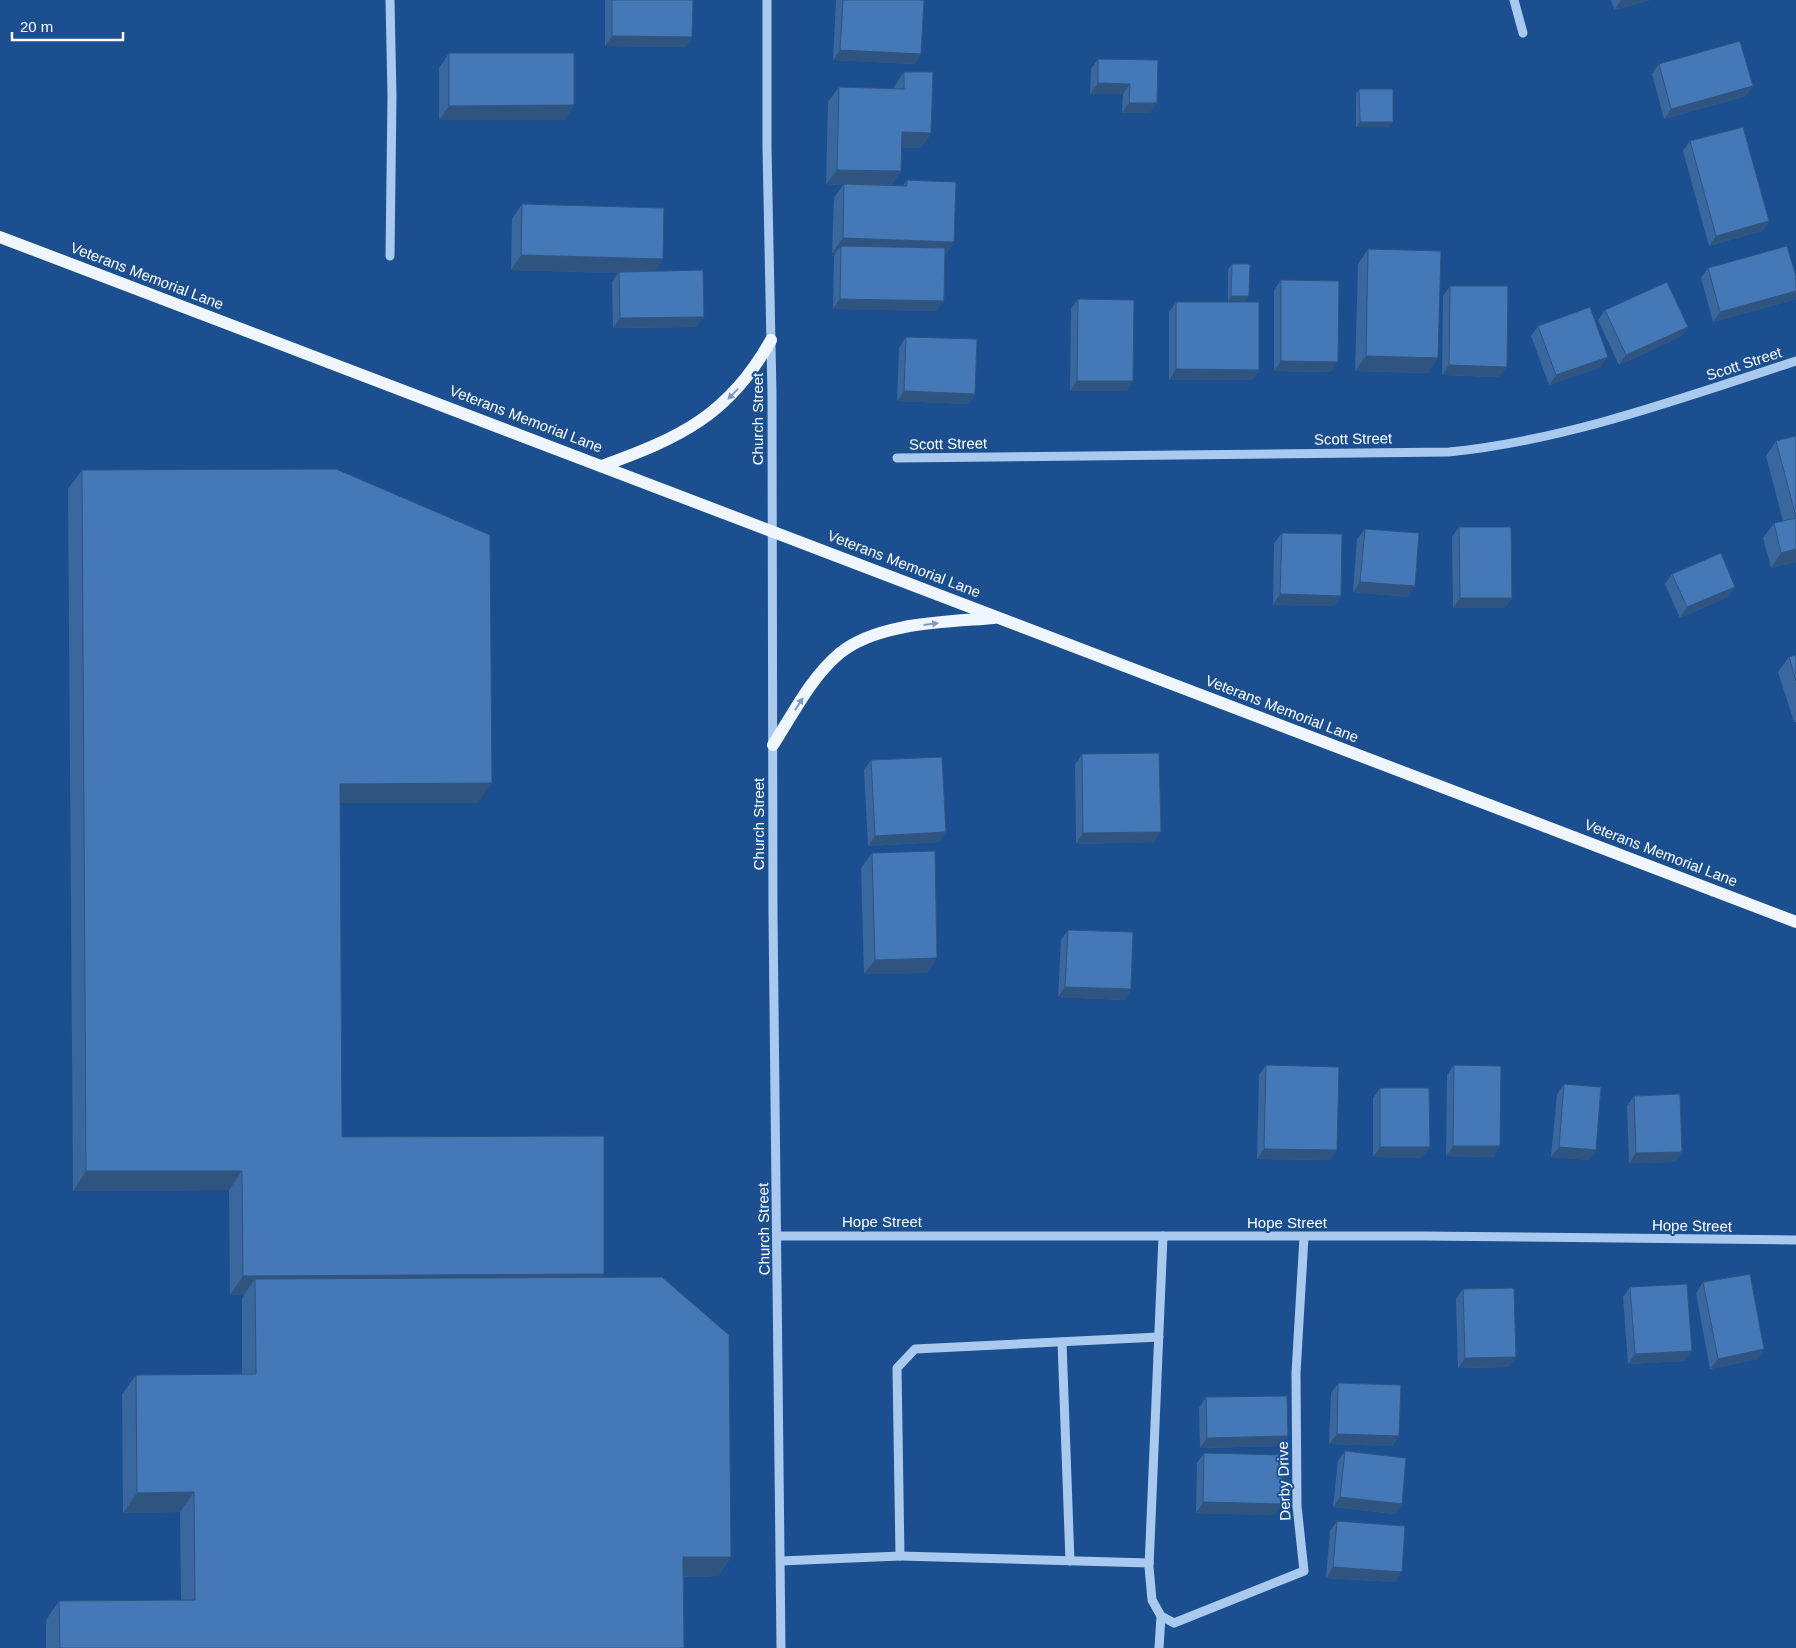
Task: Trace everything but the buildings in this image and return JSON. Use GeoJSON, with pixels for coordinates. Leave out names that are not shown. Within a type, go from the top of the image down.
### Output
{"type":"FeatureCollection","features":[{"type":"Feature","properties":{"kind":"main road","name":"Veterans Memorial Lane"},"geometry":{"type":"LineString","coordinates":[[0,237],[1796,922]]}},
{"type":"Feature","properties":{"kind":"main road"},"geometry":{"type":"LineString","coordinates":[[602,466],[683,432],[708,415],[724,403],[750,374],[771,340]]}},
{"type":"Feature","properties":{"kind":"main road"},"geometry":{"type":"LineString","coordinates":[[773,745],[820,674],[847,648],[863,640],[902,628],[997,617]]}},
{"type":"Feature","properties":{"kind":"street"},"geometry":{"type":"LineString","coordinates":[[390,0],[392,96],[390,256]]}},
{"type":"Feature","properties":{"kind":"street","name":"Church Street"},"geometry":{"type":"LineString","coordinates":[[767,0],[767,157],[771,340],[774,1097],[778,1236],[781,1648]]}},
{"type":"Feature","properties":{"kind":"street"},"geometry":{"type":"LineString","coordinates":[[1514,0],[1523,33]]}},
{"type":"Feature","properties":{"kind":"street","name":"Scott Street"},"geometry":{"type":"LineString","coordinates":[[897,458],[1449,452],[1493,448],[1609,420],[1796,361]]}},
{"type":"Feature","properties":{"kind":"street","name":"Hope Street"},"geometry":{"type":"LineString","coordinates":[[778,1236],[1304,1236],[1796,1240]]}},
{"type":"Feature","properties":{"kind":"street"},"geometry":{"type":"LineString","coordinates":[[1159,1648],[1161,1616],[1152,1600],[1149,1563],[1163,1236]]}},
{"type":"Feature","properties":{"kind":"street","name":"Derby Drive"},"geometry":{"type":"LineString","coordinates":[[1161,1616],[1174,1622],[1304,1571],[1297,1506],[1296,1373],[1304,1236]]}},
{"type":"Feature","properties":{"kind":"street"},"geometry":{"type":"LineString","coordinates":[[900,1556],[897,1368],[915,1349],[1159,1337]]}},
{"type":"Feature","properties":{"kind":"street"},"geometry":{"type":"LineString","coordinates":[[1062,1342],[1070,1561]]}},
{"type":"Feature","properties":{"kind":"street"},"geometry":{"type":"LineString","coordinates":[[781,1561],[900,1556],[1149,1563]]}}]}
